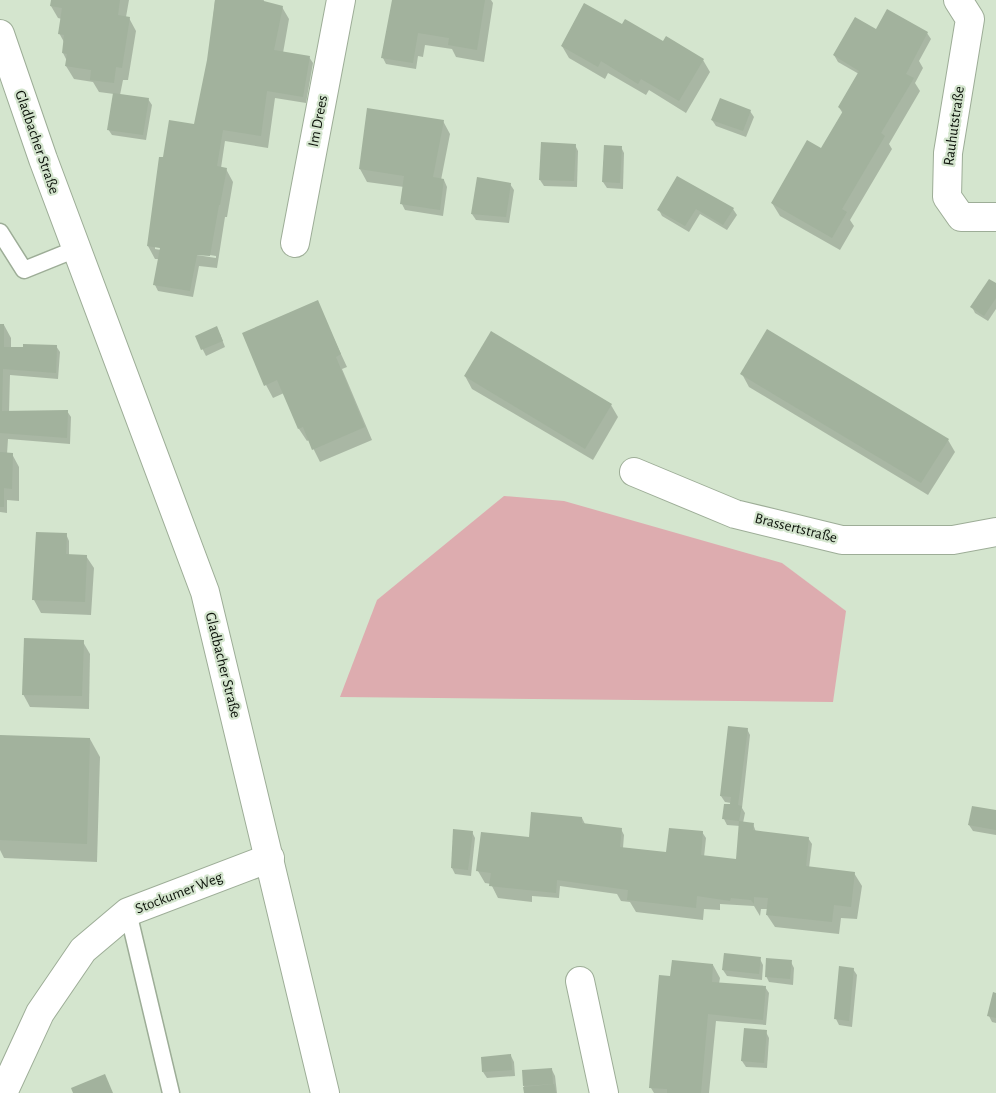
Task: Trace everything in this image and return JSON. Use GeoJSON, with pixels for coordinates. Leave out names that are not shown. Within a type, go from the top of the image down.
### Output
{"type":"FeatureCollection","features":[{"type":"Feature","properties":{"kind":"street","name":"Im Drees"},"geometry":{"type":"LineString","coordinates":[[295,243],[341,0]]}},
{"type":"Feature","properties":{"kind":"street","name":"Rauhutstraße"},"geometry":{"type":"LineString","coordinates":[[958,0],[970,19],[948,153],[947,198],[961,217],[996,217]]}},
{"type":"Feature","properties":{"kind":"street","name":"Gladbacher Straße"},"geometry":{"type":"LineString","coordinates":[[0,34],[76,250],[111,338],[205,592],[325,1093]]}},
{"type":"Feature","properties":{"kind":"street","name":"Brassertstraße"},"geometry":{"type":"LineString","coordinates":[[634,472],[735,514],[842,540],[954,540],[996,532]]}},
{"type":"Feature","properties":{"kind":"street","name":"Stockumer Weg"},"geometry":{"type":"LineString","coordinates":[[3,1093],[40,1013],[83,950],[128,912],[270,858]]}},
{"type":"Feature","properties":{"kind":"street"},"geometry":{"type":"LineString","coordinates":[[580,981],[604,1093]]}},
{"type":"Feature","properties":{"kind":"lane"},"geometry":{"type":"LineString","coordinates":[[0,232],[24,270],[76,250]]}},
{"type":"Feature","properties":{"kind":"lane"},"geometry":{"type":"LineString","coordinates":[[128,912],[171,1093]]}},
{"type":"Feature","properties":{"kind":"shaded area"},"geometry":{"type":"Polygon","coordinates":[[[504,496],[564,501],[782,563],[846,611],[833,702],[340,697],[377,600],[504,496]]]}},
{"type":"Feature","properties":{"kind":"building"},"geometry":{"type":"Polygon","coordinates":[[[51,0],[120,0],[118,15],[130,17],[122,68],[116,67],[114,83],[90,80],[91,70],[65,66],[67,54],[62,53],[64,35],[58,34],[62,8],[50,6],[51,0]]]}},
{"type":"Feature","properties":{"kind":"building"},"geometry":{"type":"Polygon","coordinates":[[[215,0],[260,0],[283,6],[274,50],[310,56],[303,97],[267,91],[261,136],[223,130],[217,166],[227,168],[210,256],[197,255],[190,291],[153,285],[160,248],[147,246],[159,157],[163,157],[169,120],[194,124],[207,60],[215,0]]]}},
{"type":"Feature","properties":{"kind":"building"},"geometry":{"type":"Polygon","coordinates":[[[392,0],[485,0],[477,50],[448,45],[449,38],[418,33],[413,63],[381,58],[392,0]]]}},
{"type":"Feature","properties":{"kind":"building"},"geometry":{"type":"Polygon","coordinates":[[[584,3],[622,24],[625,19],[663,41],[666,36],[704,59],[679,101],[641,79],[638,84],[601,61],[598,67],[561,46],[584,3]]]}},
{"type":"Feature","properties":{"kind":"building"},"geometry":{"type":"Polygon","coordinates":[[[887,9],[928,32],[906,74],[914,78],[881,133],[885,136],[842,209],[847,212],[832,238],[771,203],[807,140],[821,148],[843,111],[838,107],[859,71],[833,55],[855,17],[876,29],[887,9]]]}},
{"type":"Feature","properties":{"kind":"building"},"geometry":{"type":"Polygon","coordinates":[[[113,93],[149,98],[143,135],[107,130],[113,93]]]}},
{"type":"Feature","properties":{"kind":"building"},"geometry":{"type":"Polygon","coordinates":[[[720,98],[751,110],[743,131],[711,120],[720,98]]]}},
{"type":"Feature","properties":{"kind":"building"},"geometry":{"type":"Polygon","coordinates":[[[367,108],[444,120],[433,177],[444,179],[440,210],[400,204],[404,176],[359,169],[367,108]]]}},
{"type":"Feature","properties":{"kind":"building"},"geometry":{"type":"Polygon","coordinates":[[[541,142],[576,144],[574,181],[539,180],[541,142]]]}},
{"type":"Feature","properties":{"kind":"building"},"geometry":{"type":"Polygon","coordinates":[[[604,145],[622,146],[620,183],[602,182],[604,145]]]}},
{"type":"Feature","properties":{"kind":"building"},"geometry":{"type":"Polygon","coordinates":[[[677,176],[734,208],[723,225],[696,209],[685,226],[657,210],[677,176]]]}},
{"type":"Feature","properties":{"kind":"building"},"geometry":{"type":"Polygon","coordinates":[[[477,177],[511,183],[506,217],[471,214],[477,177]]]}},
{"type":"Feature","properties":{"kind":"building"},"geometry":{"type":"Polygon","coordinates":[[[989,279],[996,283],[996,298],[984,316],[970,307],[989,279]]]}},
{"type":"Feature","properties":{"kind":"building"},"geometry":{"type":"Polygon","coordinates":[[[318,300],[341,354],[336,357],[365,427],[312,450],[303,427],[298,429],[277,380],[264,386],[242,333],[318,300]]]}},
{"type":"Feature","properties":{"kind":"building"},"geometry":{"type":"Polygon","coordinates":[[[0,324],[4,324],[4,347],[23,347],[23,344],[57,345],[56,373],[3,369],[2,411],[68,410],[67,438],[0,433],[0,324]]]}},
{"type":"Feature","properties":{"kind":"building"},"geometry":{"type":"Polygon","coordinates":[[[217,326],[223,341],[201,350],[195,336],[217,326]]]}},
{"type":"Feature","properties":{"kind":"building"},"geometry":{"type":"Polygon","coordinates":[[[767,329],[949,439],[921,483],[740,374],[767,329]]]}},
{"type":"Feature","properties":{"kind":"building"},"geometry":{"type":"Polygon","coordinates":[[[491,331],[612,404],[585,449],[464,376],[491,331]]]}},
{"type":"Feature","properties":{"kind":"building"},"geometry":{"type":"Polygon","coordinates":[[[0,452],[13,453],[12,489],[4,488],[4,507],[0,507],[0,452]]]}},
{"type":"Feature","properties":{"kind":"building"},"geometry":{"type":"Polygon","coordinates":[[[36,532],[67,533],[66,554],[87,555],[85,602],[32,600],[36,532]]]}},
{"type":"Feature","properties":{"kind":"building"},"geometry":{"type":"Polygon","coordinates":[[[24,638],[84,640],[82,696],[22,695],[24,638]]]}},
{"type":"Feature","properties":{"kind":"building"},"geometry":{"type":"Polygon","coordinates":[[[728,726],[748,728],[738,805],[742,806],[739,821],[722,819],[724,804],[730,804],[731,797],[720,796],[728,726]]]}},
{"type":"Feature","properties":{"kind":"building"},"geometry":{"type":"Polygon","coordinates":[[[0,735],[90,738],[87,844],[0,840],[0,735]]]}},
{"type":"Feature","properties":{"kind":"building"},"geometry":{"type":"Polygon","coordinates":[[[972,806],[996,810],[996,830],[968,825],[972,806]]]}},
{"type":"Feature","properties":{"kind":"building"},"geometry":{"type":"Polygon","coordinates":[[[531,812],[582,817],[582,823],[622,828],[620,847],[666,852],[669,828],[703,831],[701,855],[736,859],[739,821],[754,823],[753,830],[809,837],[806,866],[855,872],[851,907],[834,905],[832,922],[766,915],[768,898],[754,897],[754,904],[751,900],[731,898],[730,901],[697,896],[696,908],[627,900],[628,890],[557,880],[556,893],[489,886],[491,873],[476,871],[481,832],[529,837],[531,812]]]}},
{"type":"Feature","properties":{"kind":"building"},"geometry":{"type":"Polygon","coordinates":[[[453,829],[473,831],[468,870],[451,868],[453,829]]]}},
{"type":"Feature","properties":{"kind":"building"},"geometry":{"type":"Polygon","coordinates":[[[724,953],[761,957],[759,974],[722,970],[724,953]]]}},
{"type":"Feature","properties":{"kind":"building"},"geometry":{"type":"Polygon","coordinates":[[[766,958],[792,960],[790,979],[765,977],[766,958]]]}},
{"type":"Feature","properties":{"kind":"building"},"geometry":{"type":"Polygon","coordinates":[[[672,960],[713,964],[712,982],[766,986],[763,1020],[708,1014],[701,1093],[667,1093],[667,1089],[649,1088],[659,975],[670,976],[672,960]]]}},
{"type":"Feature","properties":{"kind":"building"},"geometry":{"type":"Polygon","coordinates":[[[839,966],[854,968],[849,1021],[834,1019],[839,966]]]}},
{"type":"Feature","properties":{"kind":"building"},"geometry":{"type":"Polygon","coordinates":[[[993,992],[996,993],[996,1018],[987,1016],[993,992]]]}},
{"type":"Feature","properties":{"kind":"building"},"geometry":{"type":"Polygon","coordinates":[[[744,1028],[767,1030],[764,1063],[741,1061],[744,1028]]]}},
{"type":"Feature","properties":{"kind":"building"},"geometry":{"type":"Polygon","coordinates":[[[511,1054],[512,1070],[482,1072],[481,1057],[511,1054]]]}},
{"type":"Feature","properties":{"kind":"building"},"geometry":{"type":"Polygon","coordinates":[[[552,1068],[553,1084],[523,1086],[522,1070],[552,1068]]]}},
{"type":"Feature","properties":{"kind":"building"},"geometry":{"type":"Polygon","coordinates":[[[105,1074],[113,1093],[73,1093],[71,1088],[105,1074]]]}},
{"type":"Feature","properties":{"kind":"building"},"geometry":{"type":"Polygon","coordinates":[[[554,1084],[556,1093],[524,1093],[523,1087],[554,1084]]]}}]}
